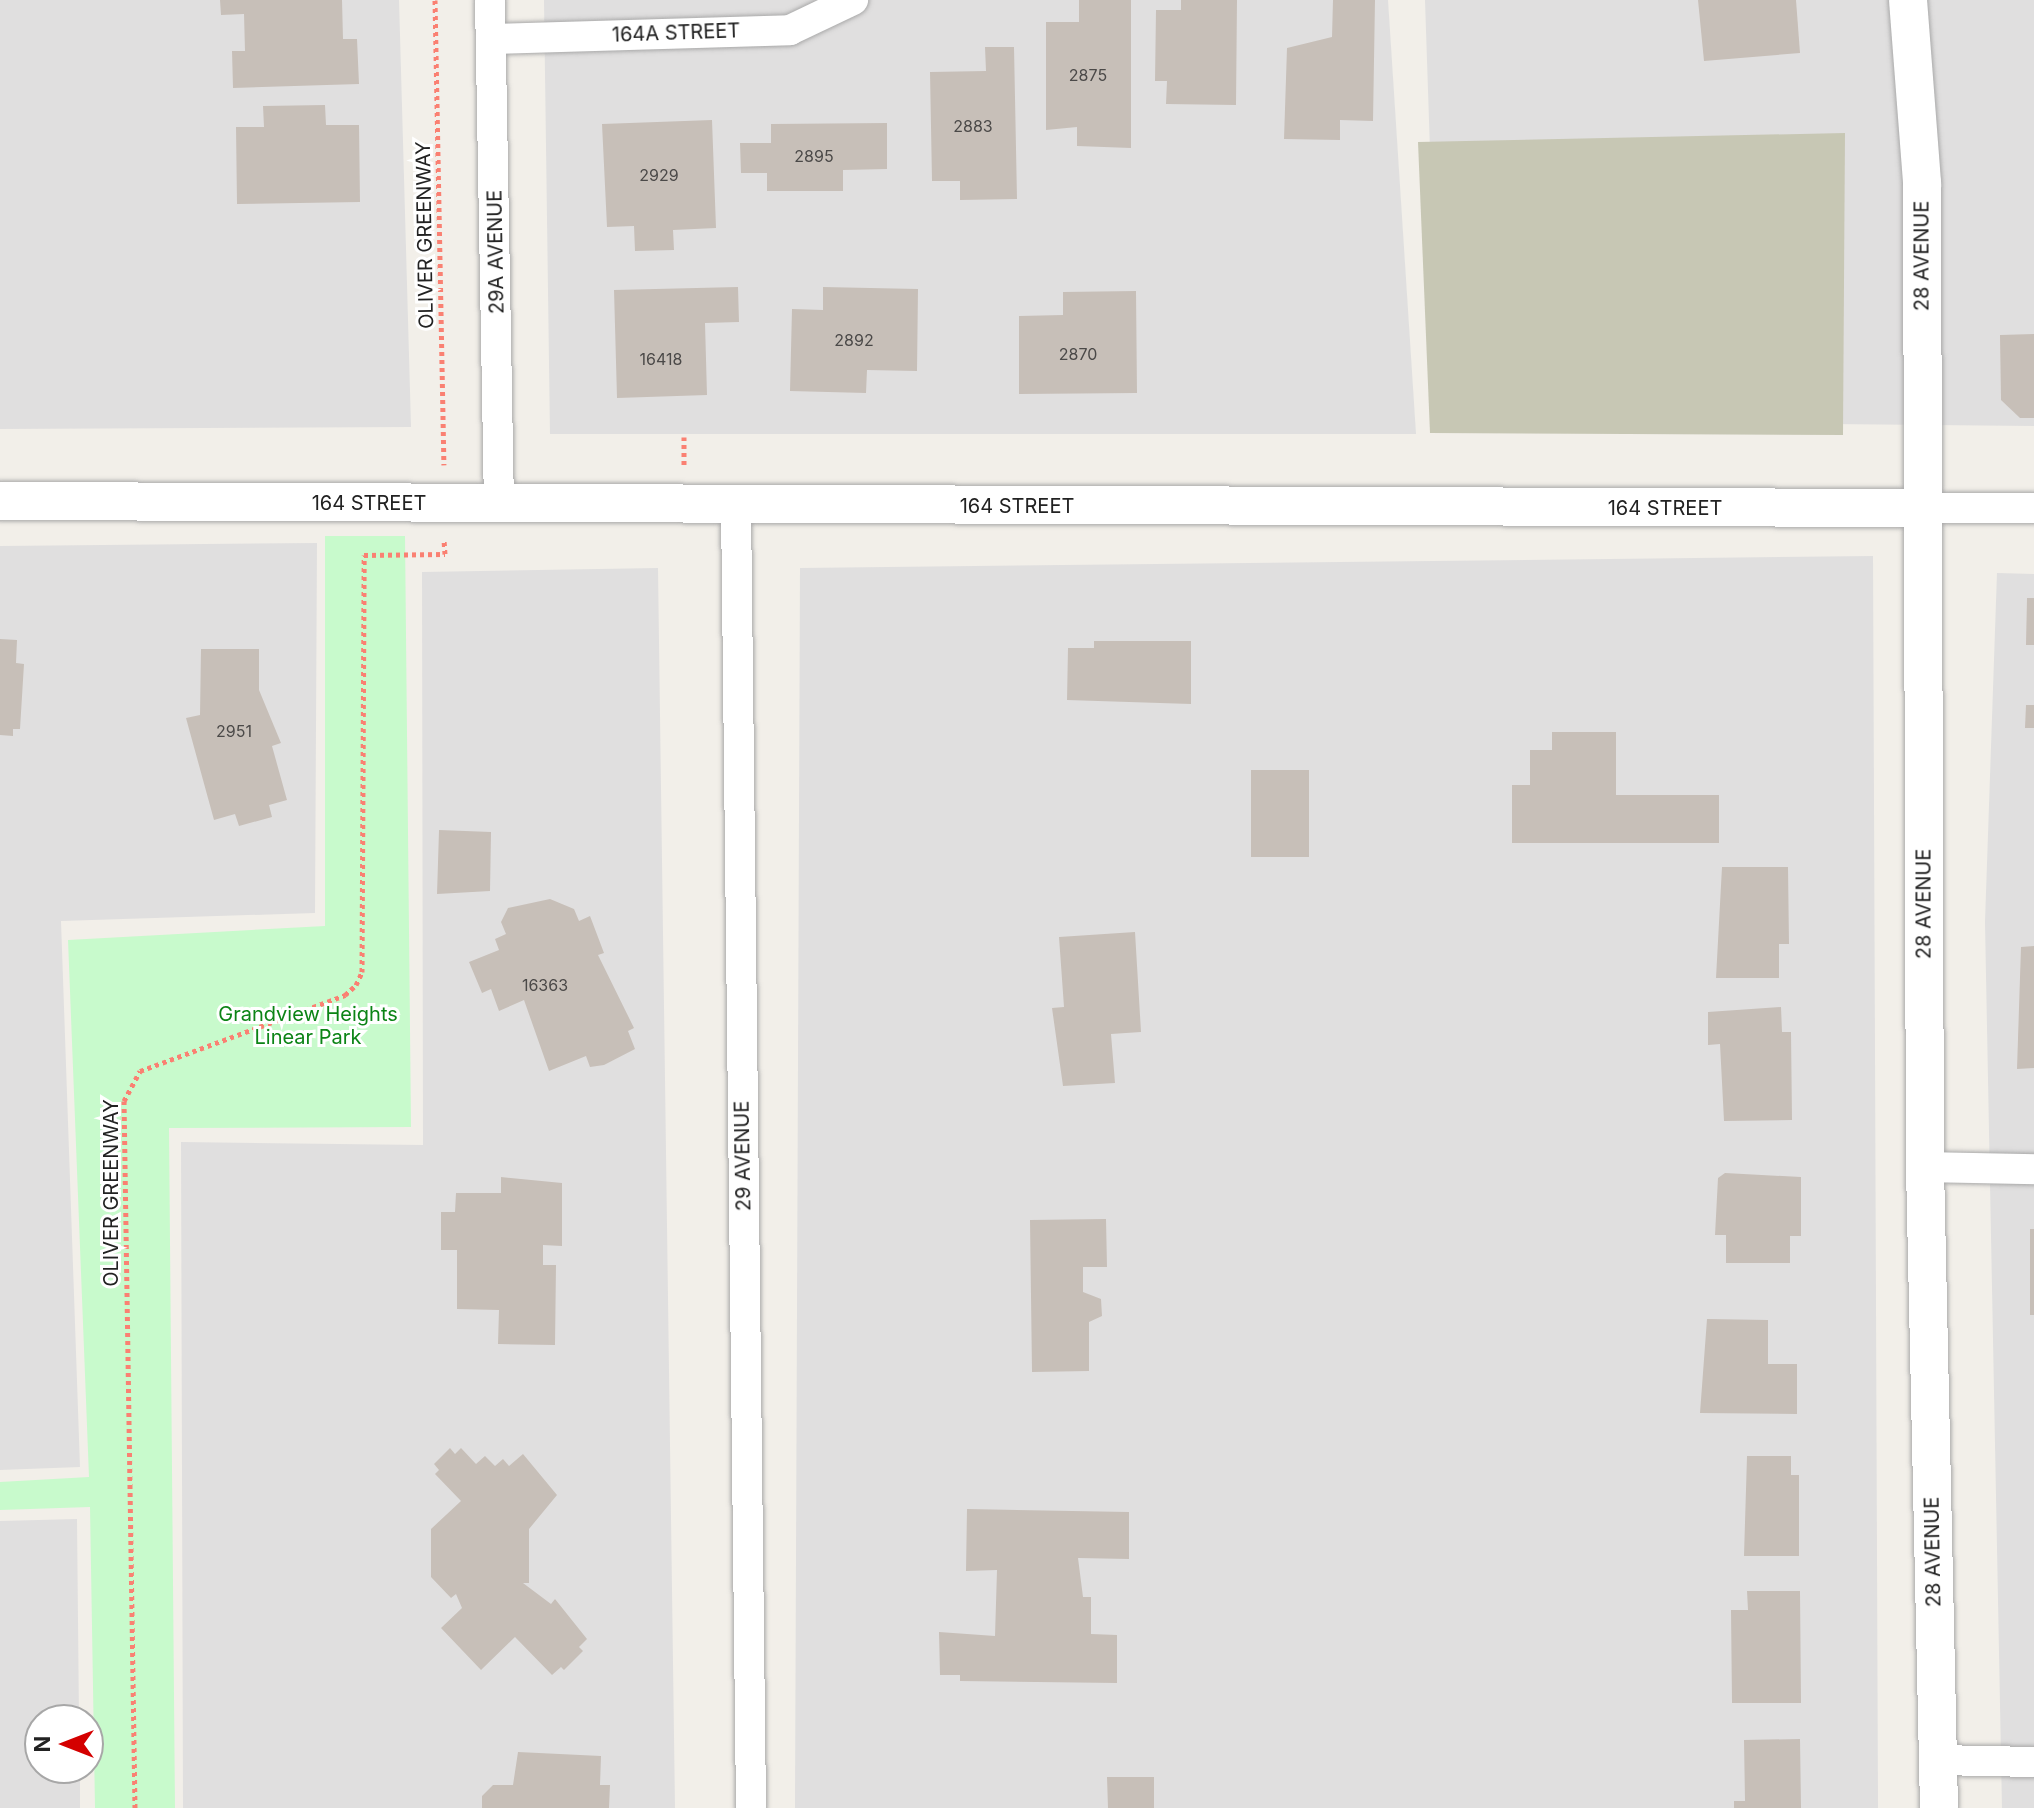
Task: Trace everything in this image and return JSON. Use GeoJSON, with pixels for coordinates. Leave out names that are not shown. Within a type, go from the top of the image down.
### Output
{"type":"FeatureCollection","features":[{"type":"Feature","properties":{"kind":"street","name":"29A AVENUE"},"geometry":{"type":"LineString","coordinates":[[490,0],[499,504]]}},
{"type":"Feature","properties":{"kind":"street","name":"164A STREET"},"geometry":{"type":"LineString","coordinates":[[493,39],[790,30],[853,0]]}},
{"type":"Feature","properties":{"kind":"street","name":"28 AVENUE"},"geometry":{"type":"LineString","coordinates":[[1908,0],[1922,183],[1925,1167],[1939,1808]]}},
{"type":"Feature","properties":{"kind":"street","name":"164 STREET"},"geometry":{"type":"LineString","coordinates":[[0,501],[2034,508]]}},
{"type":"Feature","properties":{"kind":"street","name":"29 AVENUE"},"geometry":{"type":"LineString","coordinates":[[736,505],[751,1808]]}},
{"type":"Feature","properties":{"kind":"street"},"geometry":{"type":"LineString","coordinates":[[1925,1167],[2034,1169]]}},
{"type":"Feature","properties":{"kind":"street"},"geometry":{"type":"LineString","coordinates":[[1938,1760],[2034,1762]]}},
{"type":"Feature","properties":{"kind":"path","name":"OLIVER GREENWAY"},"geometry":{"type":"LineString","coordinates":[[435,0],[444,470]]}},
{"type":"Feature","properties":{"kind":"path"},"geometry":{"type":"LineString","coordinates":[[684,437],[684,476]]}},
{"type":"Feature","properties":{"kind":"path","name":"OLIVER GREENWAY"},"geometry":{"type":"LineString","coordinates":[[135,1808],[124,1101],[128,1084],[140,1071],[345,995],[356,985],[362,972],[364,555],[445,554],[444,524]]}},
{"type":"Feature","properties":{"kind":"shaded area"},"geometry":{"type":"Polygon","coordinates":[[[0,0],[399,0],[411,427],[0,429],[0,0]]]}},
{"type":"Feature","properties":{"kind":"shaded area"},"geometry":{"type":"Polygon","coordinates":[[[544,0],[1388,0],[1416,434],[550,434],[544,0]]]}},
{"type":"Feature","properties":{"kind":"shaded area"},"geometry":{"type":"Polygon","coordinates":[[[1425,0],[2034,0],[2034,426],[1439,420],[1425,0]]]}},
{"type":"Feature","properties":{"kind":"shaded area"},"geometry":{"type":"Polygon","coordinates":[[[1845,133],[1843,435],[1430,433],[1418,142],[1845,133]]]}},
{"type":"Feature","properties":{"kind":"shaded area"},"geometry":{"type":"Polygon","coordinates":[[[317,543],[315,913],[61,921],[80,1467],[0,1470],[0,546],[317,543]]]}},
{"type":"Feature","properties":{"kind":"shaded area"},"geometry":{"type":"Polygon","coordinates":[[[1873,556],[1878,1808],[795,1808],[800,568],[1873,556]]]}},
{"type":"Feature","properties":{"kind":"shaded area"},"geometry":{"type":"Polygon","coordinates":[[[658,568],[675,1808],[183,1808],[181,1142],[423,1145],[422,572],[658,568]]]}},
{"type":"Feature","properties":{"kind":"shaded area"},"geometry":{"type":"Polygon","coordinates":[[[1997,573],[2034,574],[2034,1808],[2002,1808],[1985,922],[1997,573]]]}},
{"type":"Feature","properties":{"kind":"shaded area"},"geometry":{"type":"Polygon","coordinates":[[[77,1519],[79,1704],[24,1704],[24,1784],[80,1784],[80,1808],[0,1808],[0,1521],[77,1519]]]}},
{"type":"Feature","properties":{"kind":"green space","name":"Grandview Heights Linear Park"},"geometry":{"type":"Polygon","coordinates":[[[325,536],[405,536],[411,1127],[169,1128],[175,1808],[95,1808],[95,1784],[104,1784],[104,1704],[93,1704],[90,1507],[0,1510],[0,1482],[89,1477],[68,940],[325,926],[325,536]]]}},
{"type":"Feature","properties":{"kind":"building"},"geometry":{"type":"Polygon","coordinates":[[[220,0],[342,0],[343,39],[357,39],[359,84],[233,88],[232,51],[245,51],[244,14],[221,15],[220,0]]]}},
{"type":"Feature","properties":{"kind":"building"},"geometry":{"type":"Polygon","coordinates":[[[1079,0],[1131,0],[1131,148],[1077,146],[1077,127],[1046,130],[1046,22],[1079,22],[1079,0]]]}},
{"type":"Feature","properties":{"kind":"building"},"geometry":{"type":"Polygon","coordinates":[[[1181,0],[1237,0],[1236,105],[1166,104],[1167,81],[1155,81],[1156,10],[1181,10],[1181,0]]]}},
{"type":"Feature","properties":{"kind":"building"},"geometry":{"type":"Polygon","coordinates":[[[1333,0],[1375,0],[1373,121],[1340,120],[1340,140],[1284,139],[1287,48],[1332,37],[1333,0]]]}},
{"type":"Feature","properties":{"kind":"building"},"geometry":{"type":"Polygon","coordinates":[[[1698,0],[1796,0],[1800,53],[1704,61],[1698,0]]]}},
{"type":"Feature","properties":{"kind":"building"},"geometry":{"type":"Polygon","coordinates":[[[985,47],[1014,47],[1017,199],[960,200],[960,181],[932,181],[930,72],[986,71],[985,47]]]}},
{"type":"Feature","properties":{"kind":"building"},"geometry":{"type":"Polygon","coordinates":[[[325,105],[326,125],[359,125],[360,202],[237,204],[236,127],[264,127],[263,106],[325,105]]]}},
{"type":"Feature","properties":{"kind":"building"},"geometry":{"type":"Polygon","coordinates":[[[712,120],[716,228],[673,230],[674,250],[635,251],[634,226],[607,227],[602,124],[712,120]]]}},
{"type":"Feature","properties":{"kind":"building"},"geometry":{"type":"Polygon","coordinates":[[[887,123],[887,169],[843,170],[843,191],[767,191],[767,173],[741,173],[740,143],[771,143],[771,124],[887,123]]]}},
{"type":"Feature","properties":{"kind":"building"},"geometry":{"type":"Polygon","coordinates":[[[738,287],[739,322],[705,323],[707,395],[617,398],[614,290],[738,287]]]}},
{"type":"Feature","properties":{"kind":"building"},"geometry":{"type":"Polygon","coordinates":[[[823,287],[918,289],[917,371],[867,370],[866,393],[790,391],[792,309],[823,310],[823,287]]]}},
{"type":"Feature","properties":{"kind":"building"},"geometry":{"type":"Polygon","coordinates":[[[1136,291],[1137,393],[1019,394],[1019,316],[1063,315],[1063,292],[1136,291]]]}},
{"type":"Feature","properties":{"kind":"building"},"geometry":{"type":"Polygon","coordinates":[[[2034,334],[2034,418],[2020,418],[2001,400],[2000,335],[2034,334]]]}},
{"type":"Feature","properties":{"kind":"building"},"geometry":{"type":"Polygon","coordinates":[[[2027,598],[2034,598],[2034,645],[2026,645],[2027,598]]]}},
{"type":"Feature","properties":{"kind":"building"},"geometry":{"type":"Polygon","coordinates":[[[0,639],[17,640],[16,663],[24,664],[20,729],[13,729],[13,736],[0,735],[0,639]]]}},
{"type":"Feature","properties":{"kind":"building"},"geometry":{"type":"Polygon","coordinates":[[[1094,641],[1191,641],[1191,704],[1067,700],[1068,648],[1094,648],[1094,641]]]}},
{"type":"Feature","properties":{"kind":"building"},"geometry":{"type":"Polygon","coordinates":[[[201,649],[259,649],[259,690],[281,743],[272,746],[287,800],[269,805],[272,817],[239,826],[235,814],[214,820],[186,718],[200,715],[201,649]]]}},
{"type":"Feature","properties":{"kind":"building"},"geometry":{"type":"Polygon","coordinates":[[[2026,705],[2034,705],[2034,728],[2025,728],[2026,705]]]}},
{"type":"Feature","properties":{"kind":"building"},"geometry":{"type":"Polygon","coordinates":[[[1552,732],[1616,732],[1616,795],[1719,795],[1719,843],[1512,843],[1512,785],[1530,785],[1530,750],[1552,750],[1552,732]]]}},
{"type":"Feature","properties":{"kind":"building"},"geometry":{"type":"Polygon","coordinates":[[[1251,770],[1309,770],[1309,857],[1251,857],[1251,770]]]}},
{"type":"Feature","properties":{"kind":"building"},"geometry":{"type":"Polygon","coordinates":[[[439,830],[491,832],[490,891],[437,894],[439,830]]]}},
{"type":"Feature","properties":{"kind":"building"},"geometry":{"type":"Polygon","coordinates":[[[1722,867],[1788,867],[1789,944],[1779,944],[1779,978],[1716,978],[1722,867]]]}},
{"type":"Feature","properties":{"kind":"building"},"geometry":{"type":"Polygon","coordinates":[[[550,899],[574,909],[579,921],[590,916],[604,953],[598,955],[634,1028],[628,1031],[635,1049],[604,1065],[590,1067],[586,1056],[549,1071],[524,1000],[499,1011],[491,989],[482,993],[469,962],[499,950],[495,939],[506,934],[501,922],[508,908],[550,899]]]}},
{"type":"Feature","properties":{"kind":"building"},"geometry":{"type":"Polygon","coordinates":[[[1135,932],[1141,1032],[1111,1034],[1115,1083],[1063,1086],[1052,1008],[1064,1007],[1059,937],[1135,932]]]}},
{"type":"Feature","properties":{"kind":"building"},"geometry":{"type":"Polygon","coordinates":[[[2034,946],[2034,1068],[2017,1069],[2021,947],[2034,946]]]}},
{"type":"Feature","properties":{"kind":"building"},"geometry":{"type":"Polygon","coordinates":[[[1781,1007],[1782,1032],[1791,1032],[1792,1120],[1724,1121],[1720,1044],[1708,1045],[1708,1012],[1781,1007]]]}},
{"type":"Feature","properties":{"kind":"building"},"geometry":{"type":"Polygon","coordinates":[[[1725,1173],[1801,1177],[1801,1236],[1790,1236],[1790,1263],[1726,1263],[1726,1235],[1715,1235],[1718,1178],[1725,1173]]]}},
{"type":"Feature","properties":{"kind":"building"},"geometry":{"type":"Polygon","coordinates":[[[501,1177],[562,1183],[562,1246],[543,1245],[543,1265],[556,1265],[555,1345],[498,1344],[499,1310],[457,1309],[457,1250],[441,1250],[441,1212],[455,1212],[456,1193],[501,1193],[501,1177]]]}},
{"type":"Feature","properties":{"kind":"building"},"geometry":{"type":"Polygon","coordinates":[[[1106,1219],[1107,1267],[1083,1267],[1083,1292],[1101,1299],[1102,1316],[1089,1322],[1089,1371],[1032,1372],[1030,1220],[1106,1219]]]}},
{"type":"Feature","properties":{"kind":"building"},"geometry":{"type":"Polygon","coordinates":[[[2030,1229],[2034,1229],[2034,1315],[2030,1315],[2030,1229]]]}},
{"type":"Feature","properties":{"kind":"building"},"geometry":{"type":"Polygon","coordinates":[[[1707,1319],[1768,1320],[1768,1364],[1797,1364],[1797,1414],[1700,1413],[1707,1319]]]}},
{"type":"Feature","properties":{"kind":"building"},"geometry":{"type":"Polygon","coordinates":[[[450,1448],[455,1454],[461,1448],[476,1464],[485,1456],[495,1466],[503,1459],[509,1466],[523,1454],[557,1495],[529,1529],[529,1583],[523,1583],[551,1604],[555,1599],[587,1639],[579,1647],[583,1651],[564,1670],[561,1667],[552,1675],[515,1637],[481,1670],[441,1628],[462,1608],[456,1594],[451,1598],[431,1577],[431,1529],[461,1501],[435,1474],[439,1470],[434,1464],[450,1448]]]}},
{"type":"Feature","properties":{"kind":"building"},"geometry":{"type":"Polygon","coordinates":[[[1747,1456],[1791,1456],[1791,1475],[1799,1475],[1799,1556],[1744,1556],[1747,1456]]]}},
{"type":"Feature","properties":{"kind":"building"},"geometry":{"type":"Polygon","coordinates":[[[967,1509],[1129,1512],[1129,1559],[1078,1558],[1083,1597],[1091,1597],[1091,1634],[1117,1635],[1117,1683],[960,1681],[960,1675],[940,1675],[939,1632],[995,1636],[997,1570],[966,1571],[967,1509]]]}},
{"type":"Feature","properties":{"kind":"building"},"geometry":{"type":"Polygon","coordinates":[[[1747,1591],[1800,1591],[1801,1703],[1732,1703],[1731,1610],[1748,1610],[1747,1591]]]}},
{"type":"Feature","properties":{"kind":"building"},"geometry":{"type":"Polygon","coordinates":[[[1800,1739],[1801,1808],[1734,1808],[1734,1801],[1745,1801],[1744,1740],[1800,1739]]]}},
{"type":"Feature","properties":{"kind":"building"},"geometry":{"type":"Polygon","coordinates":[[[518,1752],[601,1756],[600,1785],[610,1785],[609,1808],[482,1808],[482,1796],[493,1785],[513,1785],[518,1752]]]}},
{"type":"Feature","properties":{"kind":"building"},"geometry":{"type":"Polygon","coordinates":[[[1107,1777],[1154,1777],[1154,1808],[1108,1808],[1107,1777]]]}}]}
